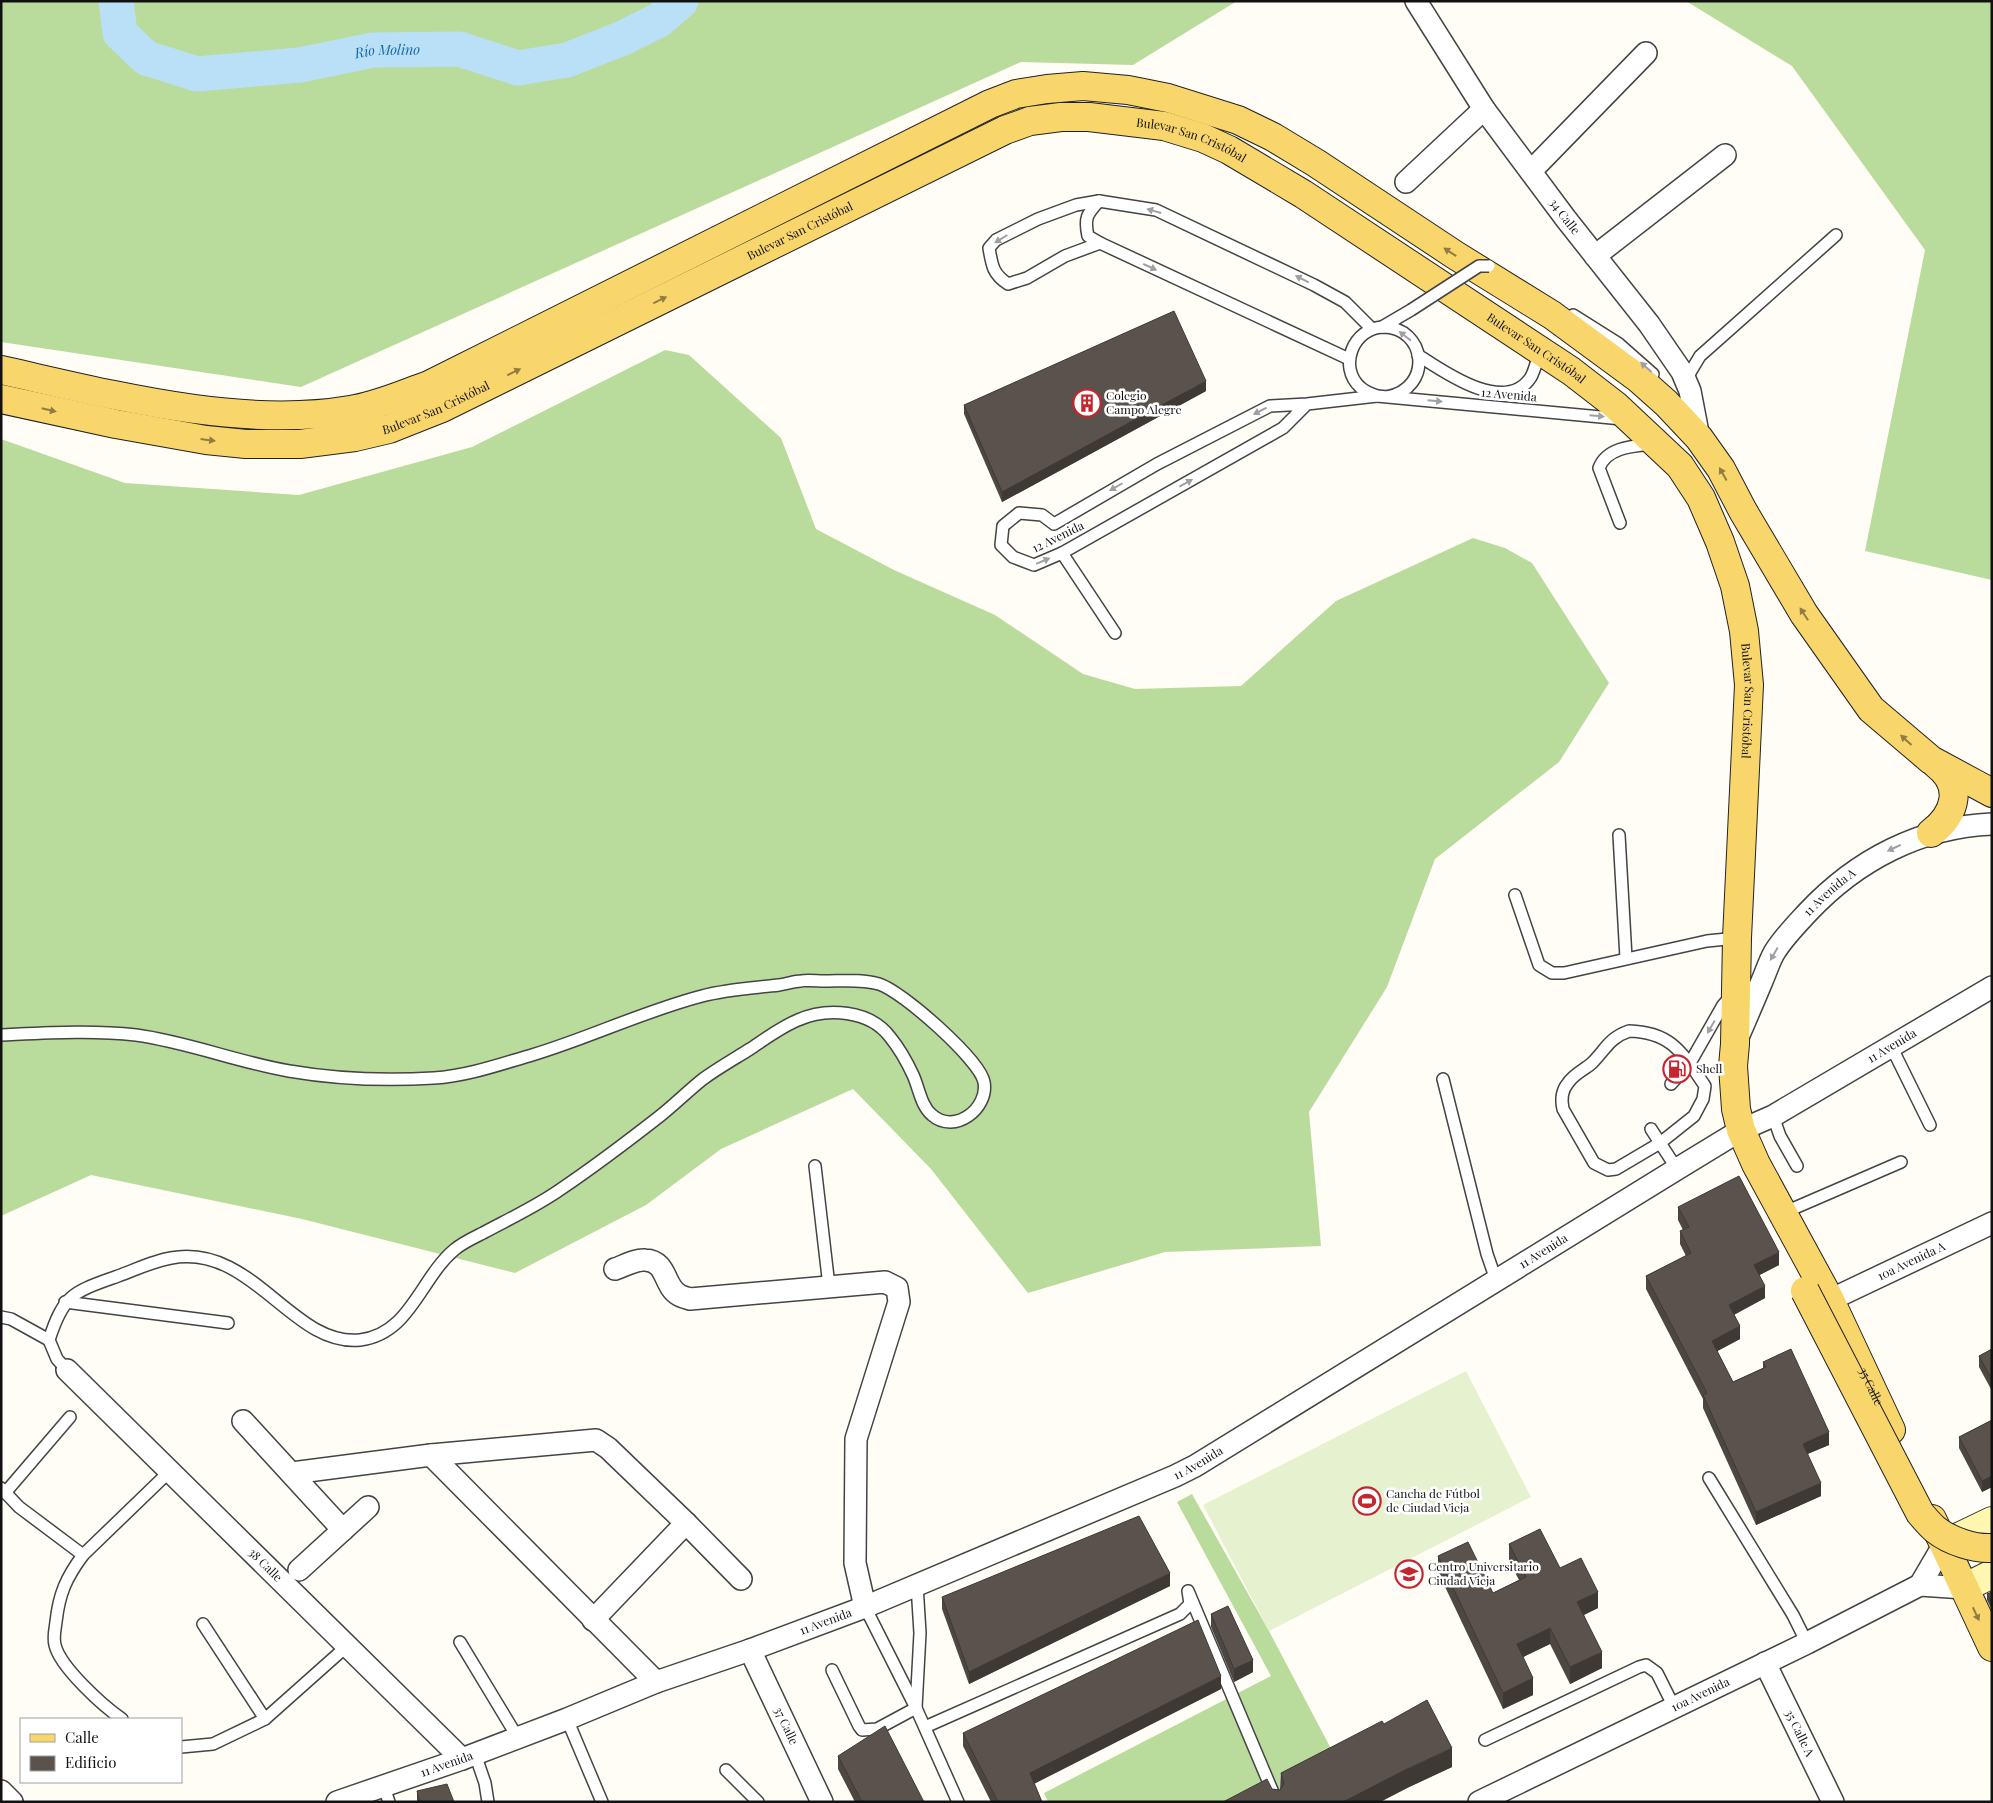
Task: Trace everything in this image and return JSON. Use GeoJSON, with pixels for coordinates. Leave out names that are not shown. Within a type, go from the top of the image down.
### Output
{"type":"FeatureCollection","features":[{"type":"Feature","properties":{"kind":"main road","name":"Bulevar San Cristóbal"},"geometry":{"type":"LineString","coordinates":[[1,370],[121,397],[221,412],[258,415],[303,415],[358,408],[429,385],[990,104],[1016,94],[1083,86],[1128,90],[1168,98],[1238,120],[1274,137],[1455,256],[1559,321],[1638,379],[1666,403],[1699,438],[1721,469],[1743,511],[1804,614],[1871,709],[1931,760],[1992,793]]}},
{"type":"Feature","properties":{"kind":"main road","name":"Bulevar San Cristóbal"},"geometry":{"type":"LineString","coordinates":[[1,399],[116,424],[206,440],[246,444],[300,444],[355,437],[389,429],[442,408],[1004,130],[1030,121],[1061,117],[1089,117],[1164,126],[1203,138],[1228,150],[1303,194],[1571,371],[1615,405],[1680,466],[1700,498],[1720,542],[1735,586],[1744,631],[1750,685],[1737,938],[1733,1066],[1734,1090],[1741,1130]]}},
{"type":"Feature","properties":{"kind":"main road"},"geometry":{"type":"LineString","coordinates":[[1931,760],[1943,769],[1947,775],[1951,782],[1954,796],[1951,811],[1943,824],[1931,833]]}},
{"type":"Feature","properties":{"kind":"main road","name":"35 Calle"},"geometry":{"type":"LineString","coordinates":[[1741,1130],[1756,1164],[1830,1300],[1992,1647]]}},
{"type":"Feature","properties":{"kind":"main road"},"geometry":{"type":"LineString","coordinates":[[1756,1164],[1805,1291],[1920,1513],[1936,1530],[1956,1540],[1985,1548],[1992,1548]]}},
{"type":"Feature","properties":{"kind":"main road"},"geometry":{"type":"LineString","coordinates":[[1944,1544],[1992,1521]]}},
{"type":"Feature","properties":{"kind":"main road"},"geometry":{"type":"LineString","coordinates":[[1964,1588],[1992,1574]]}},
{"type":"Feature","properties":{"kind":"street","name":"34 Calle"},"geometry":{"type":"LineString","coordinates":[[1416,1],[1484,108],[1595,256],[1650,324],[1682,372],[1681,388],[1690,391],[1699,438]]}},
{"type":"Feature","properties":{"kind":"street"},"geometry":{"type":"LineString","coordinates":[[1531,172],[1646,53]]}},
{"type":"Feature","properties":{"kind":"street"},"geometry":{"type":"LineString","coordinates":[[1406,182],[1484,108]]}},
{"type":"Feature","properties":{"kind":"street"},"geometry":{"type":"LineString","coordinates":[[1595,256],[1725,155]]}},
{"type":"Feature","properties":{"kind":"street","name":"11 Avenida A"},"geometry":{"type":"LineString","coordinates":[[1735,1044],[1773,954],[1792,928],[1827,892],[1858,868],[1893,848],[1931,833],[1973,825],[1992,824]]}},
{"type":"Feature","properties":{"kind":"street","name":"11 Avenida"},"geometry":{"type":"LineString","coordinates":[[342,1801],[386,1794],[468,1756],[518,1738],[656,1682],[750,1650],[865,1607],[1155,1486],[1195,1466],[1677,1168],[1741,1130],[1773,1116],[1992,986]]}},
{"type":"Feature","properties":{"kind":"street","name":"10a Avenida A"},"geometry":{"type":"LineString","coordinates":[[1830,1300],[1992,1223]]}},
{"type":"Feature","properties":{"kind":"street"},"geometry":{"type":"LineString","coordinates":[[615,1269],[645,1260],[658,1263],[678,1295],[690,1299],[884,1282],[897,1288],[899,1302],[856,1439],[855,1563],[865,1607]]}},
{"type":"Feature","properties":{"kind":"street","name":"38 Calle"},"geometry":{"type":"LineString","coordinates":[[67,1370],[347,1646],[468,1756]]}},
{"type":"Feature","properties":{"kind":"street"},"geometry":{"type":"LineString","coordinates":[[243,1420],[342,1530]]}},
{"type":"Feature","properties":{"kind":"street"},"geometry":{"type":"LineString","coordinates":[[292,1473],[431,1455],[596,1440],[608,1448],[741,1579]]}},
{"type":"Feature","properties":{"kind":"street"},"geometry":{"type":"LineString","coordinates":[[431,1455],[656,1682]]}},
{"type":"Feature","properties":{"kind":"street"},"geometry":{"type":"LineString","coordinates":[[299,1570],[368,1507]]}},
{"type":"Feature","properties":{"kind":"street"},"geometry":{"type":"LineString","coordinates":[[593,1620],[686,1523]]}},
{"type":"Feature","properties":{"kind":"street"},"geometry":{"type":"LineString","coordinates":[[1944,1544],[1920,1585],[1964,1588]]}},
{"type":"Feature","properties":{"kind":"street","name":"10a Avenida"},"geometry":{"type":"LineString","coordinates":[[1479,1802],[1764,1663],[1807,1644],[1920,1585]]}},
{"type":"Feature","properties":{"kind":"street","name":"37 Calle"},"geometry":{"type":"LineString","coordinates":[[750,1650],[821,1801]]}},
{"type":"Feature","properties":{"kind":"street","name":"35 Calle A"},"geometry":{"type":"LineString","coordinates":[[1764,1663],[1833,1802]]}},
{"type":"Feature","properties":{"kind":"street"},"geometry":{"type":"LineString","coordinates":[[1,1792],[12,1802]]}},
{"type":"Feature","properties":{"kind":"lane"},"geometry":{"type":"LineString","coordinates":[[1099,202],[1090,212],[1085,223],[1088,236],[1349,360]]}},
{"type":"Feature","properties":{"kind":"lane"},"geometry":{"type":"LineString","coordinates":[[1100,243],[1065,256],[1027,278],[1008,284],[998,277],[991,265],[989,248],[996,240],[1038,219],[1076,205],[1099,202],[1156,210],[1277,266],[1345,302],[1377,328],[1401,332],[1415,346],[1418,355],[1417,375],[1412,383],[1396,395],[1382,397],[1359,387],[1350,370],[1351,350],[1356,341],[1363,334],[1377,328],[1411,310],[1479,266],[1489,266],[1500,270],[1619,344],[1664,384]]}},
{"type":"Feature","properties":{"kind":"lane"},"geometry":{"type":"LineString","coordinates":[[1681,388],[1700,356],[1836,235]]}},
{"type":"Feature","properties":{"kind":"lane","name":"12 Avenida"},"geometry":{"type":"LineString","coordinates":[[1418,355],[1473,388],[1499,393],[1520,389],[1532,376],[1540,351]]}},
{"type":"Feature","properties":{"kind":"lane","name":"12 Avenida"},"geometry":{"type":"LineString","coordinates":[[1307,404],[1283,428],[1062,553],[1034,565],[1013,557],[1001,546],[1003,526],[1019,513],[1042,515],[1054,524],[1157,464],[1270,406],[1382,397],[1630,420]]}},
{"type":"Feature","properties":{"kind":"lane"},"geometry":{"type":"LineString","coordinates":[[1620,523],[1598,468],[1602,460],[1609,454],[1627,447],[1655,444]]}},
{"type":"Feature","properties":{"kind":"lane"},"geometry":{"type":"LineString","coordinates":[[1062,553],[1115,634]]}},
{"type":"Feature","properties":{"kind":"lane"},"geometry":{"type":"LineString","coordinates":[[1619,835],[1626,958]]}},
{"type":"Feature","properties":{"kind":"lane"},"geometry":{"type":"LineString","coordinates":[[1515,895],[1539,965],[1552,973],[1564,973],[1707,941],[1737,938]]}},
{"type":"Feature","properties":{"kind":"lane"},"geometry":{"type":"LineString","coordinates":[[1,1035],[70,1032],[136,1035],[188,1045],[289,1071],[370,1079],[440,1078],[503,1064],[557,1047],[679,1002],[707,995],[734,989],[781,985],[802,980],[860,981],[875,983],[889,988],[910,1003],[968,1057],[982,1075],[985,1086],[983,1098],[972,1112],[954,1122],[942,1121],[933,1116],[926,1108],[903,1057],[888,1033],[876,1022],[831,1012],[800,1018],[703,1079],[658,1118],[557,1192],[458,1246],[442,1262],[402,1320],[385,1333],[362,1340],[344,1340],[330,1337],[314,1329],[253,1281],[230,1267],[212,1260],[172,1257],[82,1289],[65,1302],[59,1312],[49,1340],[52,1350],[67,1370]]}},
{"type":"Feature","properties":{"kind":"lane"},"geometry":{"type":"LineString","coordinates":[[1670,1084],[1690,1063],[1725,1002],[1735,992]]}},
{"type":"Feature","properties":{"kind":"lane"},"geometry":{"type":"LineString","coordinates":[[1630,1031],[1656,1034],[1670,1042],[1690,1063],[1704,1086],[1703,1099],[1694,1116],[1660,1143],[1616,1170],[1600,1168],[1594,1163],[1562,1109],[1561,1101],[1564,1090],[1571,1079],[1591,1063],[1609,1042],[1618,1035],[1630,1031]]}},
{"type":"Feature","properties":{"kind":"lane"},"geometry":{"type":"LineString","coordinates":[[1891,1046],[1930,1125]]}},
{"type":"Feature","properties":{"kind":"lane"},"geometry":{"type":"LineString","coordinates":[[1443,1079],[1487,1254],[1496,1280]]}},
{"type":"Feature","properties":{"kind":"lane"},"geometry":{"type":"LineString","coordinates":[[1773,1116],[1780,1136],[1797,1166]]}},
{"type":"Feature","properties":{"kind":"lane"},"geometry":{"type":"LineString","coordinates":[[1651,1129],[1677,1168]]}},
{"type":"Feature","properties":{"kind":"lane"},"geometry":{"type":"LineString","coordinates":[[1782,1213],[1901,1162]]}},
{"type":"Feature","properties":{"kind":"lane"},"geometry":{"type":"LineString","coordinates":[[815,1166],[829,1286]]}},
{"type":"Feature","properties":{"kind":"lane"},"geometry":{"type":"LineString","coordinates":[[65,1302],[228,1323]]}},
{"type":"Feature","properties":{"kind":"lane"},"geometry":{"type":"LineString","coordinates":[[1,1317],[11,1319],[49,1340]]}},
{"type":"Feature","properties":{"kind":"lane"},"geometry":{"type":"LineString","coordinates":[[70,1417],[3,1490],[19,1507],[83,1555]]}},
{"type":"Feature","properties":{"kind":"lane"},"geometry":{"type":"LineString","coordinates":[[120,1718],[108,1710],[62,1661],[55,1646],[54,1633],[62,1590],[71,1571],[83,1555],[170,1471]]}},
{"type":"Feature","properties":{"kind":"lane"},"geometry":{"type":"LineString","coordinates":[[1709,1478],[1793,1616],[1807,1644]]}},
{"type":"Feature","properties":{"kind":"lane"},"geometry":{"type":"LineString","coordinates":[[916,1708],[920,1634],[917,1585]]}},
{"type":"Feature","properties":{"kind":"lane"},"geometry":{"type":"LineString","coordinates":[[925,1727],[1180,1614],[1190,1604],[1188,1591],[1277,1802]]}},
{"type":"Feature","properties":{"kind":"lane"},"geometry":{"type":"LineString","coordinates":[[865,1607],[916,1708],[958,1802]]}},
{"type":"Feature","properties":{"kind":"lane"},"geometry":{"type":"LineString","coordinates":[[203,1624],[265,1719]]}},
{"type":"Feature","properties":{"kind":"lane"},"geometry":{"type":"LineString","coordinates":[[460,1642],[518,1738]]}},
{"type":"Feature","properties":{"kind":"lane"},"geometry":{"type":"LineString","coordinates":[[182,1747],[213,1744],[265,1719],[347,1646]]}},
{"type":"Feature","properties":{"kind":"lane"},"geometry":{"type":"LineString","coordinates":[[1485,1740],[1646,1665],[1657,1673],[1674,1708]]}},
{"type":"Feature","properties":{"kind":"lane"},"geometry":{"type":"LineString","coordinates":[[832,1670],[862,1730],[877,1728],[916,1708]]}},
{"type":"Feature","properties":{"kind":"lane"},"geometry":{"type":"LineString","coordinates":[[566,1719],[602,1802]]}},
{"type":"Feature","properties":{"kind":"lane"},"geometry":{"type":"LineString","coordinates":[[468,1756],[485,1783],[488,1802]]}},
{"type":"Feature","properties":{"kind":"lane"},"geometry":{"type":"LineString","coordinates":[[726,1770],[758,1802]]}},
{"type":"Feature","properties":{"kind":"green space"},"geometry":{"type":"Polygon","coordinates":[[[1,1],[1237,1],[1133,65],[1021,62],[301,387],[1,342],[1,1]]]}},
{"type":"Feature","properties":{"kind":"green space"},"geometry":{"type":"Polygon","coordinates":[[[1686,1],[1992,1],[1992,580],[1865,551],[1925,250],[1792,66],[1686,1]]]}},
{"type":"Feature","properties":{"kind":"green space"},"geometry":{"type":"Polygon","coordinates":[[[665,350],[689,355],[781,438],[816,529],[894,570],[995,615],[1083,674],[1135,689],[1241,686],[1336,601],[1473,538],[1505,548],[1532,563],[1609,683],[1559,762],[1435,859],[1387,987],[1309,1112],[1321,1246],[1165,1252],[1028,1293],[931,1169],[853,1089],[721,1149],[646,1205],[515,1273],[302,1219],[91,1175],[1,1216],[1,439],[125,483],[299,495],[472,447],[665,350]]]}},
{"type":"Feature","properties":{"kind":"green space","name":"Cancha de Fútbol de Ciudad Vieja"},"geometry":{"type":"Polygon","coordinates":[[[1466,1371],[1531,1497],[1269,1631],[1203,1505],[1466,1371]]]}},
{"type":"Feature","properties":{"kind":"green space"},"geometry":{"type":"Polygon","coordinates":[[[1192,1494],[1269,1631],[1337,1760],[1256,1802],[1048,1802],[1044,1793],[1271,1676],[1177,1502],[1192,1494]]]}},
{"type":"Feature","properties":{"kind":"building","name":"Colegio Campo Alegre"},"geometry":{"type":"Polygon","coordinates":[[[1174,311],[1206,381],[1002,492],[964,405],[1174,311]]]}},
{"type":"Feature","properties":{"kind":"building"},"geometry":{"type":"Polygon","coordinates":[[[1739,1176],[1779,1252],[1754,1265],[1765,1286],[1729,1305],[1740,1326],[1712,1341],[1733,1382],[1766,1367],[1763,1362],[1791,1349],[1829,1432],[1803,1444],[1821,1483],[1756,1512],[1703,1395],[1707,1393],[1646,1276],[1691,1253],[1680,1231],[1689,1227],[1678,1207],[1739,1176]]]}},
{"type":"Feature","properties":{"kind":"building"},"geometry":{"type":"Polygon","coordinates":[[[1992,1349],[1992,1380],[1979,1356],[1992,1349]]]}},
{"type":"Feature","properties":{"kind":"building"},"geometry":{"type":"Polygon","coordinates":[[[1992,1420],[1992,1476],[1982,1481],[1959,1437],[1992,1420]]]}},
{"type":"Feature","properties":{"kind":"building"},"geometry":{"type":"Polygon","coordinates":[[[1139,1516],[1170,1573],[969,1672],[942,1597],[1139,1516]]]}},
{"type":"Feature","properties":{"kind":"building"},"geometry":{"type":"Polygon","coordinates":[[[1540,1529],[1560,1568],[1581,1558],[1598,1592],[1577,1602],[1602,1652],[1570,1667],[1550,1628],[1517,1644],[1533,1678],[1503,1693],[1438,1556],[1468,1542],[1493,1593],[1526,1577],[1509,1544],[1540,1529]]]}},
{"type":"Feature","properties":{"kind":"building"},"geometry":{"type":"Polygon","coordinates":[[[1992,1592],[1992,1603],[1987,1594],[1992,1592]]]}},
{"type":"Feature","properties":{"kind":"building"},"geometry":{"type":"Polygon","coordinates":[[[1228,1606],[1253,1660],[1234,1669],[1211,1614],[1228,1606]]]}},
{"type":"Feature","properties":{"kind":"building"},"geometry":{"type":"Polygon","coordinates":[[[1198,1620],[1221,1676],[1030,1773],[1042,1802],[998,1802],[963,1733],[1198,1620]]]}},
{"type":"Feature","properties":{"kind":"building"},"geometry":{"type":"Polygon","coordinates":[[[1427,1700],[1452,1748],[1343,1802],[1223,1802],[1267,1779],[1272,1789],[1280,1790],[1284,1784],[1281,1773],[1382,1721],[1384,1724],[1427,1700]]]}},
{"type":"Feature","properties":{"kind":"building"},"geometry":{"type":"Polygon","coordinates":[[[885,1726],[924,1802],[862,1802],[838,1756],[885,1726]]]}},
{"type":"Feature","properties":{"kind":"building"},"geometry":{"type":"Polygon","coordinates":[[[447,1784],[454,1802],[420,1802],[417,1791],[447,1784]]]}},
{"type":"Feature","properties":{"kind":"waterway","name":"Río Molino"},"geometry":{"type":"LineString","coordinates":[[116,1],[120,33],[146,58],[197,74],[300,65],[373,50],[459,49],[518,68],[567,60],[623,38],[659,20],[681,1]]}},
{"type":"Feature","properties":{"kind":"place","name":"Colegio Campo Alegre"},"geometry":{"type":"Point","coordinates":[1087,403]}},
{"type":"Feature","properties":{"kind":"place","name":"Shell"},"geometry":{"type":"Point","coordinates":[1677,1069]}},
{"type":"Feature","properties":{"kind":"place","name":"Cancha de Fútbol de Ciudad Vieja"},"geometry":{"type":"Point","coordinates":[1367,1501]}},
{"type":"Feature","properties":{"kind":"place","name":"Centro Universitario Ciudad Vieja"},"geometry":{"type":"Point","coordinates":[1409,1574]}}]}
